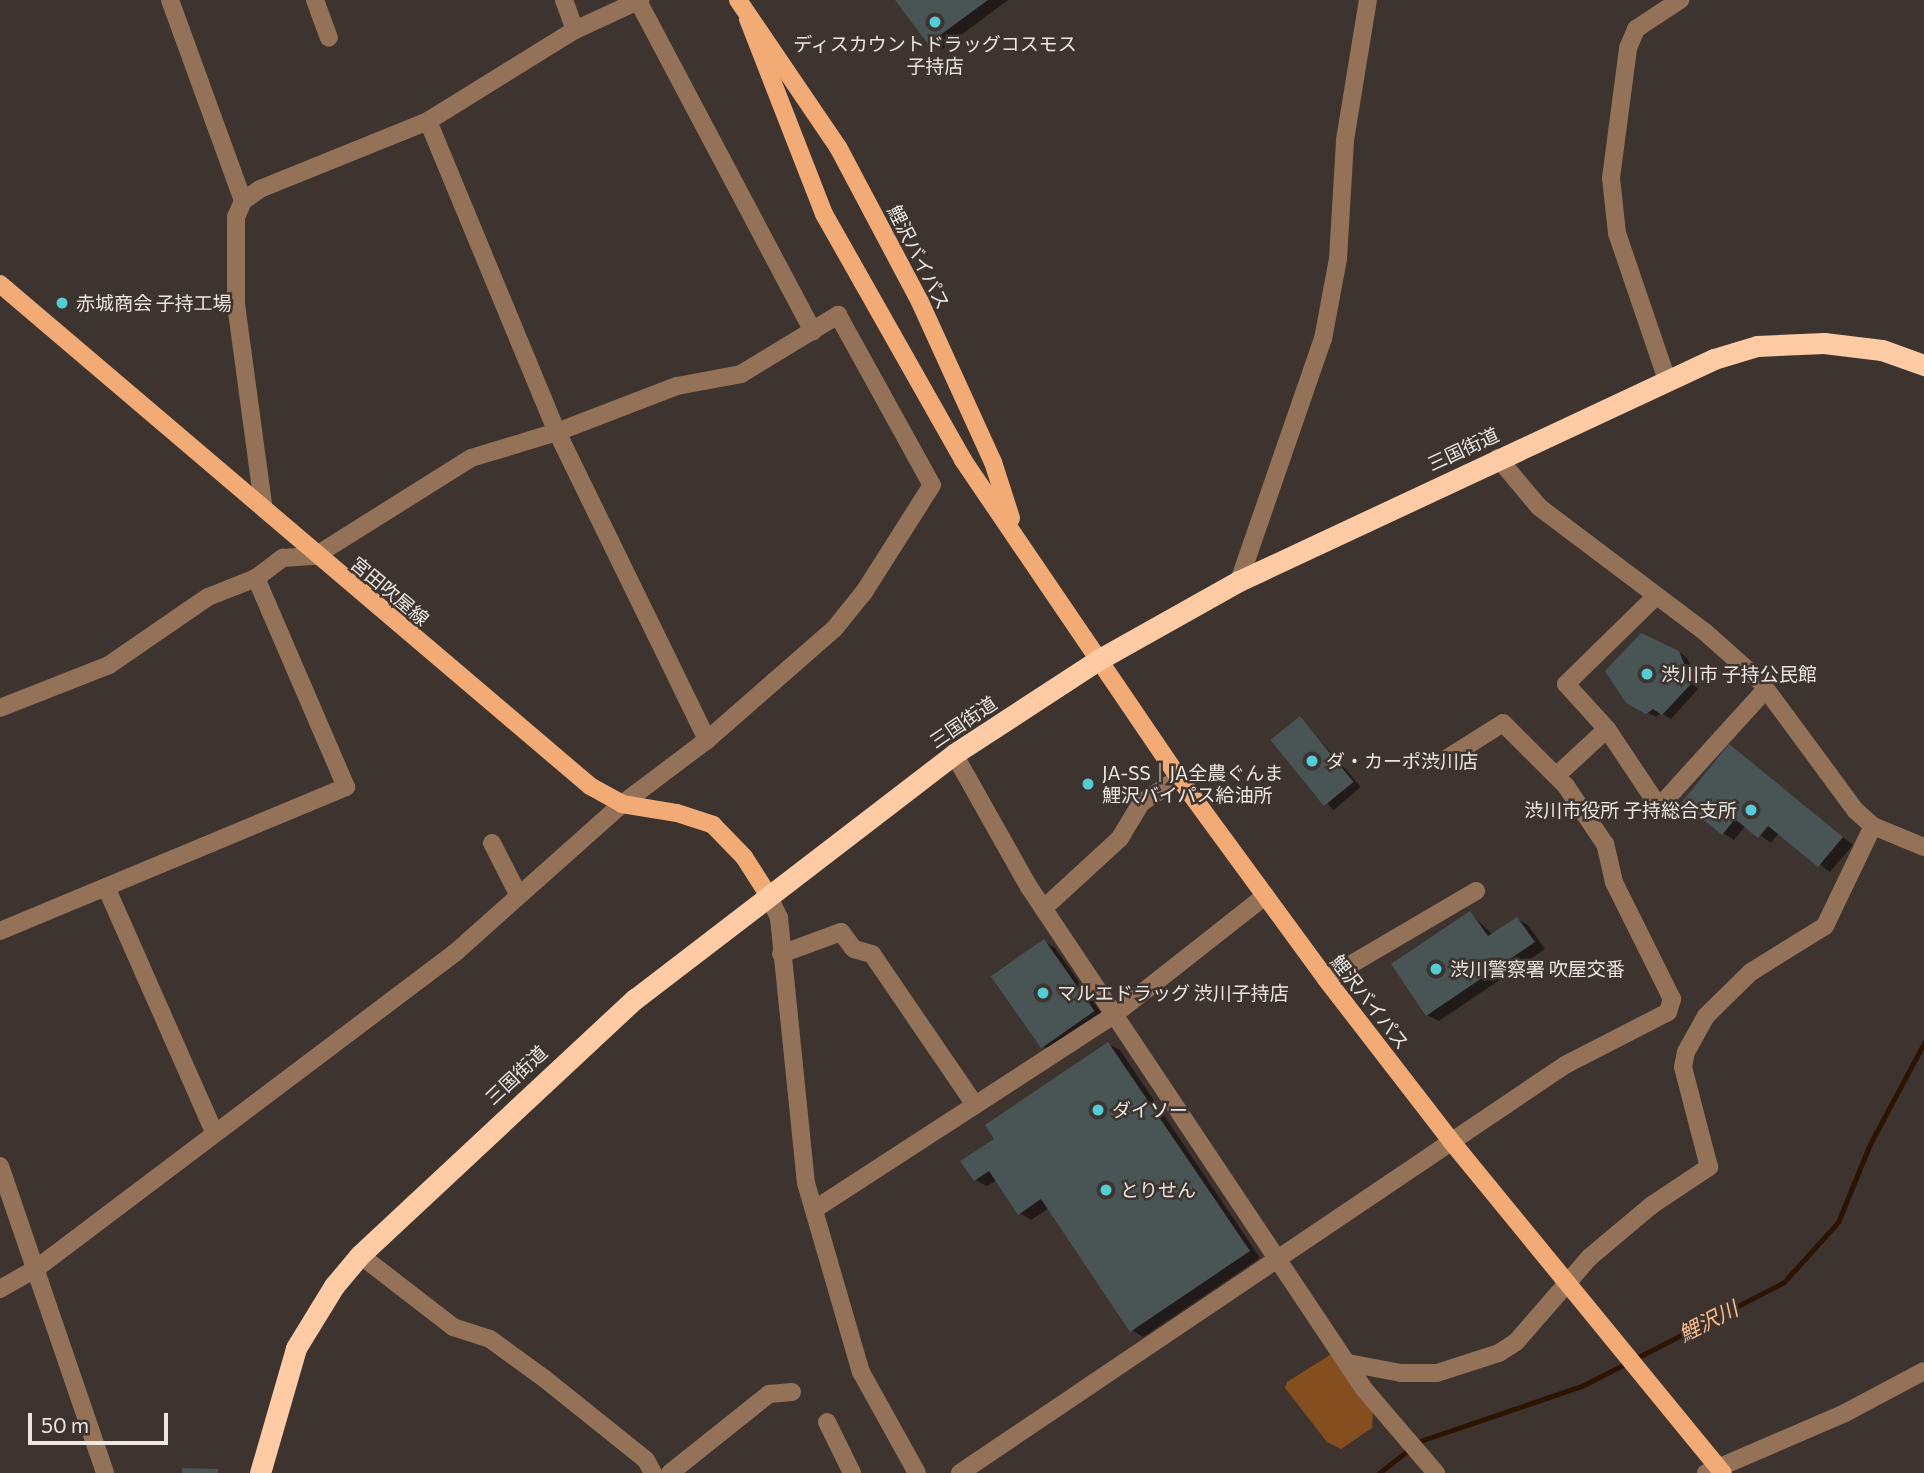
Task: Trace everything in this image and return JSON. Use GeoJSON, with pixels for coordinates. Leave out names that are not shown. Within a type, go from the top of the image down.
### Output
{"type":"FeatureCollection","features":[{"type":"Feature","properties":{"kind":"highway","name":"三国街道"},"geometry":{"type":"LineString","coordinates":[[260,1473],[296,1349],[334,1286],[360,1255],[557,1067],[767,893],[954,754],[1098,660],[1239,581],[1667,380],[1757,346],[1824,343],[1882,350],[1924,365]]}},
{"type":"Feature","properties":{"kind":"main road","name":"鯉沢バイパス"},"geometry":{"type":"LineString","coordinates":[[738,0],[748,19],[824,214],[963,460],[1016,534],[1179,778],[1326,979],[1451,1141],[1621,1347],[1716,1472]]}},
{"type":"Feature","properties":{"kind":"main road","name":"鯉沢バイパス"},"geometry":{"type":"LineString","coordinates":[[748,19],[838,147],[920,302],[993,462],[1016,534]]}},
{"type":"Feature","properties":{"kind":"main road","name":"宮田吹屋線"},"geometry":{"type":"LineString","coordinates":[[0,284],[263,504],[315,556],[590,786],[622,804],[713,825],[744,856],[767,893]]}},
{"type":"Feature","properties":{"kind":"street"},"geometry":{"type":"LineString","coordinates":[[170,0],[243,201]]}},
{"type":"Feature","properties":{"kind":"street"},"geometry":{"type":"LineString","coordinates":[[315,0],[329,37]]}},
{"type":"Feature","properties":{"kind":"street"},"geometry":{"type":"LineString","coordinates":[[565,0],[575,30]]}},
{"type":"Feature","properties":{"kind":"street"},"geometry":{"type":"LineString","coordinates":[[1239,581],[1323,339],[1338,259],[1345,140],[1368,0]]}},
{"type":"Feature","properties":{"kind":"street"},"geometry":{"type":"LineString","coordinates":[[1667,380],[1617,233],[1611,178],[1628,48],[1636,29],[1680,0]]}},
{"type":"Feature","properties":{"kind":"street"},"geometry":{"type":"LineString","coordinates":[[263,504],[236,304],[236,216],[243,201],[260,189],[428,121],[575,30],[639,1],[813,331]]}},
{"type":"Feature","properties":{"kind":"street"},"geometry":{"type":"LineString","coordinates":[[428,121],[557,432],[707,740]]}},
{"type":"Feature","properties":{"kind":"street"},"geometry":{"type":"LineString","coordinates":[[0,708],[109,665],[208,597],[256,578],[284,558],[315,556],[471,458],[557,432],[677,386],[741,374],[838,315],[932,485],[864,592],[834,629],[707,740],[622,804],[456,951],[37,1268],[0,1289]]}},
{"type":"Feature","properties":{"kind":"street"},"geometry":{"type":"LineString","coordinates":[[1498,458],[1539,507],[1705,632],[1766,689],[1855,810],[1873,826],[1921,842]]}},
{"type":"Feature","properties":{"kind":"street"},"geometry":{"type":"LineString","coordinates":[[0,931],[346,787],[256,578]]}},
{"type":"Feature","properties":{"kind":"street"},"geometry":{"type":"LineString","coordinates":[[1656,596],[1566,684],[1607,729],[1659,807],[1766,689]]}},
{"type":"Feature","properties":{"kind":"street"},"geometry":{"type":"LineString","coordinates":[[960,1473],[1277,1256],[1565,1065],[1668,1012],[1672,999],[1614,882],[1605,844],[1556,776],[1503,723],[1443,761]]}},
{"type":"Feature","properties":{"kind":"street"},"geometry":{"type":"LineString","coordinates":[[1556,776],[1607,729]]}},
{"type":"Feature","properties":{"kind":"street"},"geometry":{"type":"LineString","coordinates":[[954,754],[1044,908],[1348,1363],[1436,1473]]}},
{"type":"Feature","properties":{"kind":"street"},"geometry":{"type":"LineString","coordinates":[[1044,908],[1119,838],[1141,803],[1179,778]]}},
{"type":"Feature","properties":{"kind":"street"},"geometry":{"type":"LineString","coordinates":[[1348,1363],[1401,1373],[1437,1373],[1484,1361],[1516,1342],[1568,1283],[1652,1205],[1709,1167],[1683,1067],[1686,1052],[1706,1016],[1751,972],[1825,926],[1873,826]]}},
{"type":"Feature","properties":{"kind":"street"},"geometry":{"type":"LineString","coordinates":[[492,843],[519,896]]}},
{"type":"Feature","properties":{"kind":"street"},"geometry":{"type":"LineString","coordinates":[[106,887],[214,1132]]}},
{"type":"Feature","properties":{"kind":"street"},"geometry":{"type":"LineString","coordinates":[[1326,979],[1476,891]]}},
{"type":"Feature","properties":{"kind":"street"},"geometry":{"type":"LineString","coordinates":[[767,893],[779,918],[780,954],[800,1153],[861,1373],[917,1473]]}},
{"type":"Feature","properties":{"kind":"street"},"geometry":{"type":"LineString","coordinates":[[815,1209],[1115,1014],[1265,896]]}},
{"type":"Feature","properties":{"kind":"street"},"geometry":{"type":"LineString","coordinates":[[780,954],[841,932],[854,948],[872,954],[975,1105]]}},
{"type":"Feature","properties":{"kind":"street"},"geometry":{"type":"LineString","coordinates":[[0,1166],[37,1268],[103,1472]]}},
{"type":"Feature","properties":{"kind":"street"},"geometry":{"type":"LineString","coordinates":[[360,1255],[453,1327],[489,1339],[545,1379],[646,1460],[653,1473]]}},
{"type":"Feature","properties":{"kind":"street"},"geometry":{"type":"LineString","coordinates":[[1716,1472],[1845,1413],[1924,1371]]}},
{"type":"Feature","properties":{"kind":"street"},"geometry":{"type":"LineString","coordinates":[[670,1473],[769,1394],[792,1392]]}},
{"type":"Feature","properties":{"kind":"street"},"geometry":{"type":"LineString","coordinates":[[827,1422],[852,1473]]}},
{"type":"Feature","properties":{"kind":"shaded area"},"geometry":{"type":"Polygon","coordinates":[[[1333,1353],[1373,1412],[1372,1428],[1341,1449],[1327,1442],[1285,1388],[1287,1382],[1333,1353]]]}},
{"type":"Feature","properties":{"kind":"building","name":"ディスカウントドラッグコスモス 子持店"},"geometry":{"type":"Polygon","coordinates":[[[895,0],[988,0],[928,44],[895,0]]]}},
{"type":"Feature","properties":{"kind":"building","name":"渋川市 子持公民館"},"geometry":{"type":"Polygon","coordinates":[[[1641,633],[1679,651],[1687,671],[1684,677],[1691,684],[1662,715],[1653,709],[1646,714],[1626,703],[1605,671],[1641,633]]]}},
{"type":"Feature","properties":{"kind":"building","name":"ダ・カーポ渋川店"},"geometry":{"type":"Polygon","coordinates":[[[1300,716],[1353,782],[1324,806],[1270,740],[1300,716]]]}},
{"type":"Feature","properties":{"kind":"building","name":"渋川市役所 子持総合支所"},"geometry":{"type":"Polygon","coordinates":[[[1729,744],[1843,837],[1818,867],[1768,826],[1758,838],[1735,819],[1722,835],[1682,802],[1729,744]]]}},
{"type":"Feature","properties":{"kind":"building"},"geometry":{"type":"Polygon","coordinates":[[[1470,911],[1488,936],[1517,917],[1535,942],[1426,1016],[1391,964],[1470,911]]]}},
{"type":"Feature","properties":{"kind":"building","name":"マルエドラッグ 渋川子持店"},"geometry":{"type":"Polygon","coordinates":[[[1044,939],[1094,1011],[1041,1048],[991,976],[1044,939]]]}},
{"type":"Feature","properties":{"kind":"building","name":"とりせん"},"geometry":{"type":"Polygon","coordinates":[[[1108,1042],[1250,1251],[1130,1332],[1041,1199],[1018,1215],[989,1171],[974,1181],[960,1161],[994,1139],[985,1125],[1108,1042]]]}},
{"type":"Feature","properties":{"kind":"building"},"geometry":{"type":"Polygon","coordinates":[[[182,1468],[218,1469],[218,1473],[182,1473],[182,1468]]]}},
{"type":"Feature","properties":{"kind":"waterway","name":"鯉沢川"},"geometry":{"type":"LineString","coordinates":[[1379,1473],[1420,1441],[1582,1386],[1784,1282],[1838,1222],[1870,1144],[1924,1043]]}},
{"type":"Feature","properties":{"kind":"place","name":"ディスカウントドラッグコスモス 子持店"},"geometry":{"type":"Point","coordinates":[935,22]}},
{"type":"Feature","properties":{"kind":"place","name":"赤城商会 子持工場"},"geometry":{"type":"Point","coordinates":[62,303]}},
{"type":"Feature","properties":{"kind":"place","name":"渋川市 子持公民館"},"geometry":{"type":"Point","coordinates":[1647,674]}},
{"type":"Feature","properties":{"kind":"place","name":"ダ・カーポ渋川店"},"geometry":{"type":"Point","coordinates":[1312,761]}},
{"type":"Feature","properties":{"kind":"place","name":"JA-SS｜JA全農ぐんま 鯉沢バイパス給油所"},"geometry":{"type":"Point","coordinates":[1088,784]}},
{"type":"Feature","properties":{"kind":"place","name":"渋川市役所 子持総合支所"},"geometry":{"type":"Point","coordinates":[1751,810]}},
{"type":"Feature","properties":{"kind":"place","name":"渋川警察署 吹屋交番"},"geometry":{"type":"Point","coordinates":[1436,969]}},
{"type":"Feature","properties":{"kind":"place","name":"マルエドラッグ 渋川子持店"},"geometry":{"type":"Point","coordinates":[1043,993]}},
{"type":"Feature","properties":{"kind":"place","name":"ダイソー"},"geometry":{"type":"Point","coordinates":[1098,1110]}},
{"type":"Feature","properties":{"kind":"place","name":"とりせん"},"geometry":{"type":"Point","coordinates":[1106,1190]}}]}
